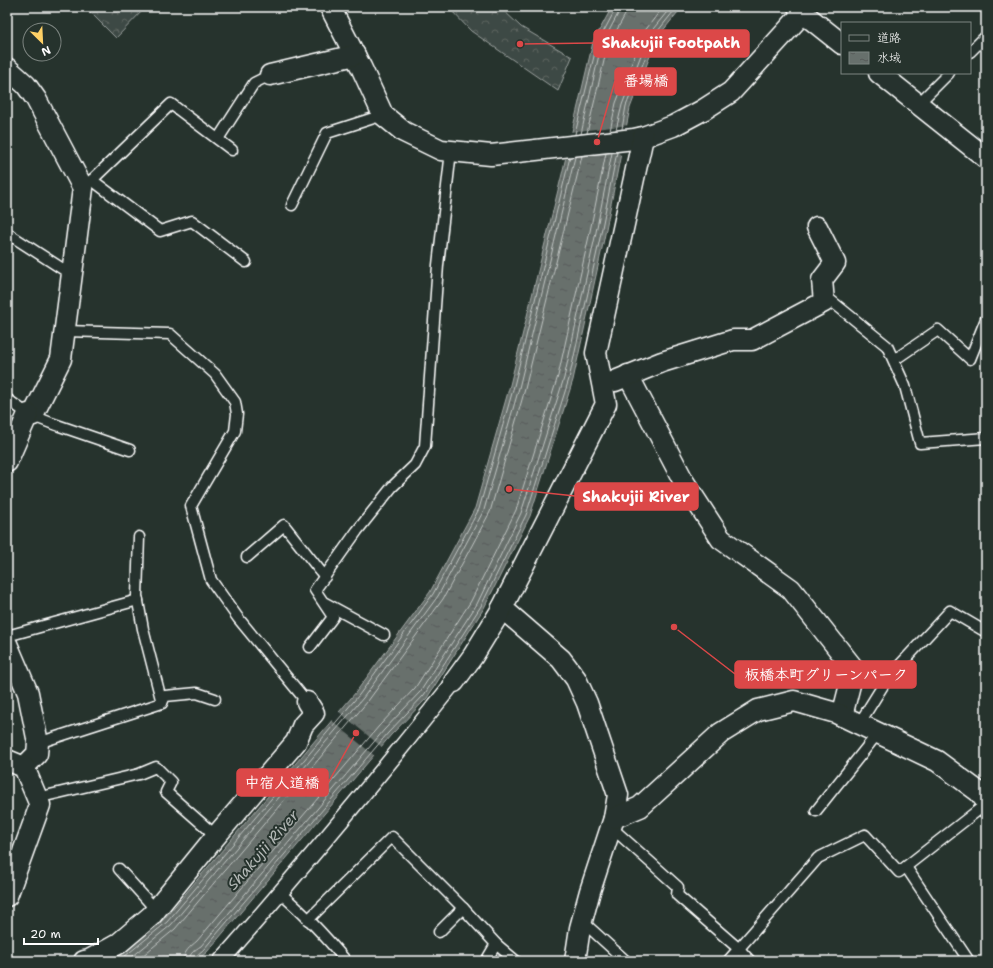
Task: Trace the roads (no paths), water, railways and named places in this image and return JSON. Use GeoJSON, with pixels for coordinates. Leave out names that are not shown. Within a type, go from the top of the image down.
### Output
{"type":"FeatureCollection","features":[{"type":"Feature","properties":{"kind":"street"},"geometry":{"type":"LineString","coordinates":[[330,7],[355,55],[383,115],[404,132],[441,150],[491,155],[639,138],[673,126],[703,110],[731,92],[801,10],[841,43]]}},
{"type":"Feature","properties":{"kind":"street"},"geometry":{"type":"LineString","coordinates":[[270,75],[355,55]]}},
{"type":"Feature","properties":{"kind":"street"},"geometry":{"type":"LineString","coordinates":[[7,68],[26,85],[36,99],[88,184],[72,275],[61,359],[7,462]]}},
{"type":"Feature","properties":{"kind":"street"},"geometry":{"type":"LineString","coordinates":[[880,74],[986,158]]}},
{"type":"Feature","properties":{"kind":"street"},"geometry":{"type":"LineString","coordinates":[[221,961],[401,749],[473,656],[502,608],[606,404],[596,353],[639,138]]}},
{"type":"Feature","properties":{"kind":"street"},"geometry":{"type":"LineString","coordinates":[[602,386],[662,362],[733,340],[752,340],[824,302],[822,280],[835,263],[817,227]]}},
{"type":"Feature","properties":{"kind":"street"},"geometry":{"type":"LineString","coordinates":[[628,375],[684,482],[721,539],[791,589],[854,669],[851,720]]}},
{"type":"Feature","properties":{"kind":"street"},"geometry":{"type":"LineString","coordinates":[[502,608],[561,659],[576,679],[587,703],[618,795],[613,823],[590,891],[580,928],[575,961]]}},
{"type":"Feature","properties":{"kind":"street"},"geometry":{"type":"LineString","coordinates":[[7,644],[28,693],[38,743],[37,754],[16,763],[40,805],[7,896]]}},
{"type":"Feature","properties":{"kind":"street"},"geometry":{"type":"LineString","coordinates":[[613,823],[640,807],[721,733],[758,710],[794,700],[836,713],[937,761],[984,795]]}},
{"type":"Feature","properties":{"kind":"street"},"geometry":{"type":"LineString","coordinates":[[84,961],[89,960],[118,944],[151,916],[216,836],[296,742],[303,725],[314,713],[307,702]]}},
{"type":"Feature","properties":{"kind":"lane"},"geometry":{"type":"LineString","coordinates":[[971,51],[986,36]]}},
{"type":"Feature","properties":{"kind":"lane"},"geometry":{"type":"LineString","coordinates":[[918,104],[948,74]]}},
{"type":"Feature","properties":{"kind":"lane"},"geometry":{"type":"LineString","coordinates":[[218,139],[254,83],[270,75]]}},
{"type":"Feature","properties":{"kind":"lane"},"geometry":{"type":"LineString","coordinates":[[232,150],[171,104],[88,184],[160,230],[192,221],[246,262]]}},
{"type":"Feature","properties":{"kind":"lane"},"geometry":{"type":"LineString","coordinates":[[292,205],[327,133],[383,115]]}},
{"type":"Feature","properties":{"kind":"lane"},"geometry":{"type":"LineString","coordinates":[[310,647],[333,617],[315,590],[357,531],[392,487],[416,465],[425,446],[438,265],[451,151]]}},
{"type":"Feature","properties":{"kind":"lane"},"geometry":{"type":"LineString","coordinates":[[7,232],[72,275]]}},
{"type":"Feature","properties":{"kind":"lane"},"geometry":{"type":"LineString","coordinates":[[824,302],[829,299],[887,346],[905,386],[920,443],[986,438]]}},
{"type":"Feature","properties":{"kind":"lane"},"geometry":{"type":"LineString","coordinates":[[894,360],[938,330],[970,359],[986,319]]}},
{"type":"Feature","properties":{"kind":"lane"},"geometry":{"type":"LineString","coordinates":[[65,331],[170,334],[215,374],[235,402],[237,414],[235,431],[191,506],[211,580],[238,618],[307,702]]}},
{"type":"Feature","properties":{"kind":"lane"},"geometry":{"type":"LineString","coordinates":[[7,399],[31,415],[130,450]]}},
{"type":"Feature","properties":{"kind":"lane"},"geometry":{"type":"LineString","coordinates":[[247,557],[284,525],[325,577]]}},
{"type":"Feature","properties":{"kind":"lane"},"geometry":{"type":"LineString","coordinates":[[139,537],[137,596],[143,629],[162,703]]}},
{"type":"Feature","properties":{"kind":"lane"},"geometry":{"type":"LineString","coordinates":[[7,636],[138,600]]}},
{"type":"Feature","properties":{"kind":"lane"},"geometry":{"type":"LineString","coordinates":[[323,602],[384,635]]}},
{"type":"Feature","properties":{"kind":"lane"},"geometry":{"type":"LineString","coordinates":[[851,720],[950,611],[986,632]]}},
{"type":"Feature","properties":{"kind":"lane"},"geometry":{"type":"LineString","coordinates":[[38,743],[162,703],[165,696],[197,693],[215,699]]}},
{"type":"Feature","properties":{"kind":"lane"},"geometry":{"type":"LineString","coordinates":[[816,810],[878,733]]}},
{"type":"Feature","properties":{"kind":"lane"},"geometry":{"type":"LineString","coordinates":[[37,798],[140,774],[156,767],[171,782],[166,792],[216,836]]}},
{"type":"Feature","properties":{"kind":"lane"},"geometry":{"type":"LineString","coordinates":[[728,961],[818,858],[865,835],[899,872],[984,795]]}},
{"type":"Feature","properties":{"kind":"lane"},"geometry":{"type":"LineString","coordinates":[[613,823],[678,887],[677,895],[739,949],[750,961]]}},
{"type":"Feature","properties":{"kind":"lane"},"geometry":{"type":"LineString","coordinates":[[308,920],[392,837],[463,908],[496,944],[516,961]]}},
{"type":"Feature","properties":{"kind":"lane"},"geometry":{"type":"LineString","coordinates":[[906,867],[969,961]]}},
{"type":"Feature","properties":{"kind":"lane"},"geometry":{"type":"LineString","coordinates":[[119,869],[156,910]]}},
{"type":"Feature","properties":{"kind":"lane"},"geometry":{"type":"LineString","coordinates":[[280,893],[292,903],[346,961]]}},
{"type":"Feature","properties":{"kind":"lane"},"geometry":{"type":"LineString","coordinates":[[439,932],[463,908]]}},
{"type":"Feature","properties":{"kind":"lane"},"geometry":{"type":"LineString","coordinates":[[582,921],[626,961]]}},
{"type":"Feature","properties":{"kind":"lane"},"geometry":{"type":"LineString","coordinates":[[486,961],[496,944]]}},
{"type":"Feature","properties":{"kind":"water"},"geometry":{"type":"Polygon","coordinates":[[[612,7],[682,7],[657,38],[630,108],[604,239],[573,380],[530,516],[484,608],[427,698],[391,735],[207,952],[196,961],[107,961],[117,957],[164,919],[356,692],[430,592],[475,508],[510,385],[593,42],[612,7]]]}},
{"type":"Feature","properties":{"kind":"place","name":"Shakujii Footpath"},"geometry":{"type":"Point","coordinates":[520,44]}},
{"type":"Feature","properties":{"kind":"place","name":"番場橋"},"geometry":{"type":"Point","coordinates":[597,142]}},
{"type":"Feature","properties":{"kind":"place","name":"Shakujii River"},"geometry":{"type":"Point","coordinates":[509,489]}},
{"type":"Feature","properties":{"kind":"place","name":"板橋本町グリーンパーク"},"geometry":{"type":"Point","coordinates":[674,627]}},
{"type":"Feature","properties":{"kind":"place","name":"中宿人道橋"},"geometry":{"type":"Point","coordinates":[356,733]}}]}
